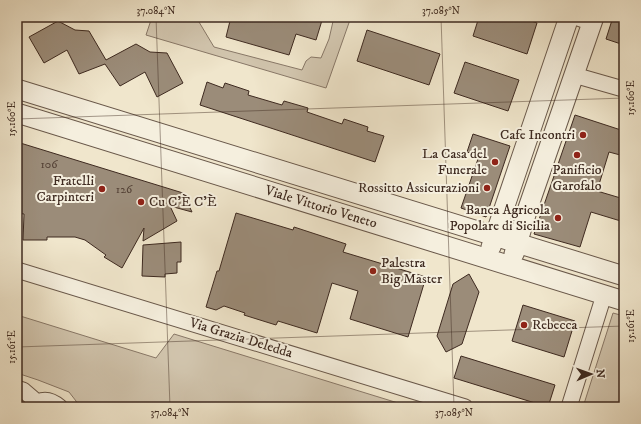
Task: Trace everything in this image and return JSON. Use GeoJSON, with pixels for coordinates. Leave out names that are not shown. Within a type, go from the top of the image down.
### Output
{"type":"FeatureCollection","features":[{"type":"Feature","properties":{"kind":"street"},"geometry":{"type":"LineString","coordinates":[[487,258],[569,17]]}},
{"type":"Feature","properties":{"kind":"street"},"geometry":{"type":"LineString","coordinates":[[510,266],[574,75],[587,19]]}},
{"type":"Feature","properties":{"kind":"street"},"geometry":{"type":"LineString","coordinates":[[574,75],[623,89]]}},
{"type":"Feature","properties":{"kind":"street","name":"Viale Vittorio Veneto"},"geometry":{"type":"LineString","coordinates":[[17,89],[624,276]]}},
{"type":"Feature","properties":{"kind":"street","name":"Viale Vittorio Veneto"},"geometry":{"type":"LineString","coordinates":[[17,114],[624,301]]}},
{"type":"Feature","properties":{"kind":"street","name":"Via Grazia Deledda"},"geometry":{"type":"LineString","coordinates":[[17,270],[465,407]]}},
{"type":"Feature","properties":{"kind":"street"},"geometry":{"type":"LineString","coordinates":[[569,407],[604,295]]}},
{"type":"Feature","properties":{"kind":"street"},"geometry":{"type":"LineString","coordinates":[[17,388],[23,390],[34,404],[46,400],[54,402],[60,407]]}},
{"type":"Feature","properties":{"kind":"shaded area"},"geometry":{"type":"Polygon","coordinates":[[[152,17],[196,17],[214,47],[302,70],[306,61],[311,57],[321,58],[329,39],[334,17],[351,17],[326,88],[146,35],[152,17]]]}},
{"type":"Feature","properties":{"kind":"shaded area"},"geometry":{"type":"Polygon","coordinates":[[[613,313],[624,316],[624,407],[583,407],[613,313]]]}},
{"type":"Feature","properties":{"kind":"shaded area"},"geometry":{"type":"Polygon","coordinates":[[[17,315],[156,358],[174,334],[411,407],[79,407],[69,392],[17,373],[17,315]]]}},
{"type":"Feature","properties":{"kind":"building"},"geometry":{"type":"Polygon","coordinates":[[[231,17],[323,17],[316,40],[296,34],[289,55],[226,37],[231,17]]]}},
{"type":"Feature","properties":{"kind":"building"},"geometry":{"type":"Polygon","coordinates":[[[479,17],[520,17],[537,23],[527,54],[473,36],[479,17]]]}},
{"type":"Feature","properties":{"kind":"building"},"geometry":{"type":"Polygon","coordinates":[[[613,17],[624,17],[624,45],[606,39],[613,17]]]}},
{"type":"Feature","properties":{"kind":"building"},"geometry":{"type":"Polygon","coordinates":[[[58,21],[75,30],[89,31],[106,60],[136,44],[150,52],[167,53],[183,83],[157,97],[145,72],[120,86],[105,64],[79,74],[67,50],[44,63],[29,37],[58,21]]]}},
{"type":"Feature","properties":{"kind":"building"},"geometry":{"type":"Polygon","coordinates":[[[367,30],[440,54],[429,85],[357,61],[367,30]]]}},
{"type":"Feature","properties":{"kind":"building"},"geometry":{"type":"Polygon","coordinates":[[[465,62],[519,80],[508,111],[454,93],[465,62]]]}},
{"type":"Feature","properties":{"kind":"building"},"geometry":{"type":"Polygon","coordinates":[[[207,82],[223,88],[225,83],[249,91],[248,95],[282,105],[284,101],[308,108],[307,112],[342,124],[344,119],[368,127],[367,131],[384,136],[375,162],[200,105],[207,82]]]}},
{"type":"Feature","properties":{"kind":"building"},"geometry":{"type":"Polygon","coordinates":[[[575,115],[624,131],[624,156],[609,152],[597,191],[624,199],[624,222],[591,212],[580,247],[534,234],[575,115]]]}},
{"type":"Feature","properties":{"kind":"building"},"geometry":{"type":"Polygon","coordinates":[[[473,134],[510,146],[486,217],[461,208],[479,156],[467,152],[473,134]]]}},
{"type":"Feature","properties":{"kind":"building"},"geometry":{"type":"Polygon","coordinates":[[[17,142],[183,193],[192,212],[170,206],[177,221],[143,241],[144,228],[122,268],[104,257],[106,255],[85,240],[75,237],[47,237],[47,240],[23,240],[24,214],[17,213],[17,142]]]}},
{"type":"Feature","properties":{"kind":"building"},"geometry":{"type":"Polygon","coordinates":[[[236,213],[293,230],[294,227],[346,244],[343,252],[426,277],[408,337],[350,319],[358,291],[332,283],[317,333],[278,321],[276,325],[244,315],[245,313],[224,306],[216,310],[206,307],[217,271],[219,271],[236,213]]]}},
{"type":"Feature","properties":{"kind":"building"},"geometry":{"type":"Polygon","coordinates":[[[181,242],[181,262],[177,262],[177,273],[165,274],[165,277],[142,276],[143,245],[181,242]]]}},
{"type":"Feature","properties":{"kind":"building"},"geometry":{"type":"Polygon","coordinates":[[[469,274],[479,292],[462,344],[446,352],[437,336],[453,284],[469,274]]]}},
{"type":"Feature","properties":{"kind":"building"},"geometry":{"type":"Polygon","coordinates":[[[523,305],[575,321],[564,357],[512,341],[523,305]]]}},
{"type":"Feature","properties":{"kind":"building"},"geometry":{"type":"Polygon","coordinates":[[[461,356],[555,385],[548,407],[454,378],[461,356]]]}},
{"type":"Feature","properties":{"kind":"place","name":"Cafe Incontri"},"geometry":{"type":"Point","coordinates":[583,135]}},
{"type":"Feature","properties":{"kind":"place","name":"Panificio Garofalo"},"geometry":{"type":"Point","coordinates":[577,155]}},
{"type":"Feature","properties":{"kind":"place","name":"La Casa del Funerale"},"geometry":{"type":"Point","coordinates":[495,162]}},
{"type":"Feature","properties":{"kind":"place","name":"Rossitto Assicurazioni"},"geometry":{"type":"Point","coordinates":[487,188]}},
{"type":"Feature","properties":{"kind":"place","name":"Fratelli Carpinteri"},"geometry":{"type":"Point","coordinates":[102,189]}},
{"type":"Feature","properties":{"kind":"place","name":"Cu C'È C'È"},"geometry":{"type":"Point","coordinates":[141,202]}},
{"type":"Feature","properties":{"kind":"place","name":"Banca Agricola Popolare di Sicilia"},"geometry":{"type":"Point","coordinates":[558,218]}},
{"type":"Feature","properties":{"kind":"place","name":"Palestra Big Master"},"geometry":{"type":"Point","coordinates":[373,271]}},
{"type":"Feature","properties":{"kind":"place","name":"Rebecca"},"geometry":{"type":"Point","coordinates":[524,325]}}]}
